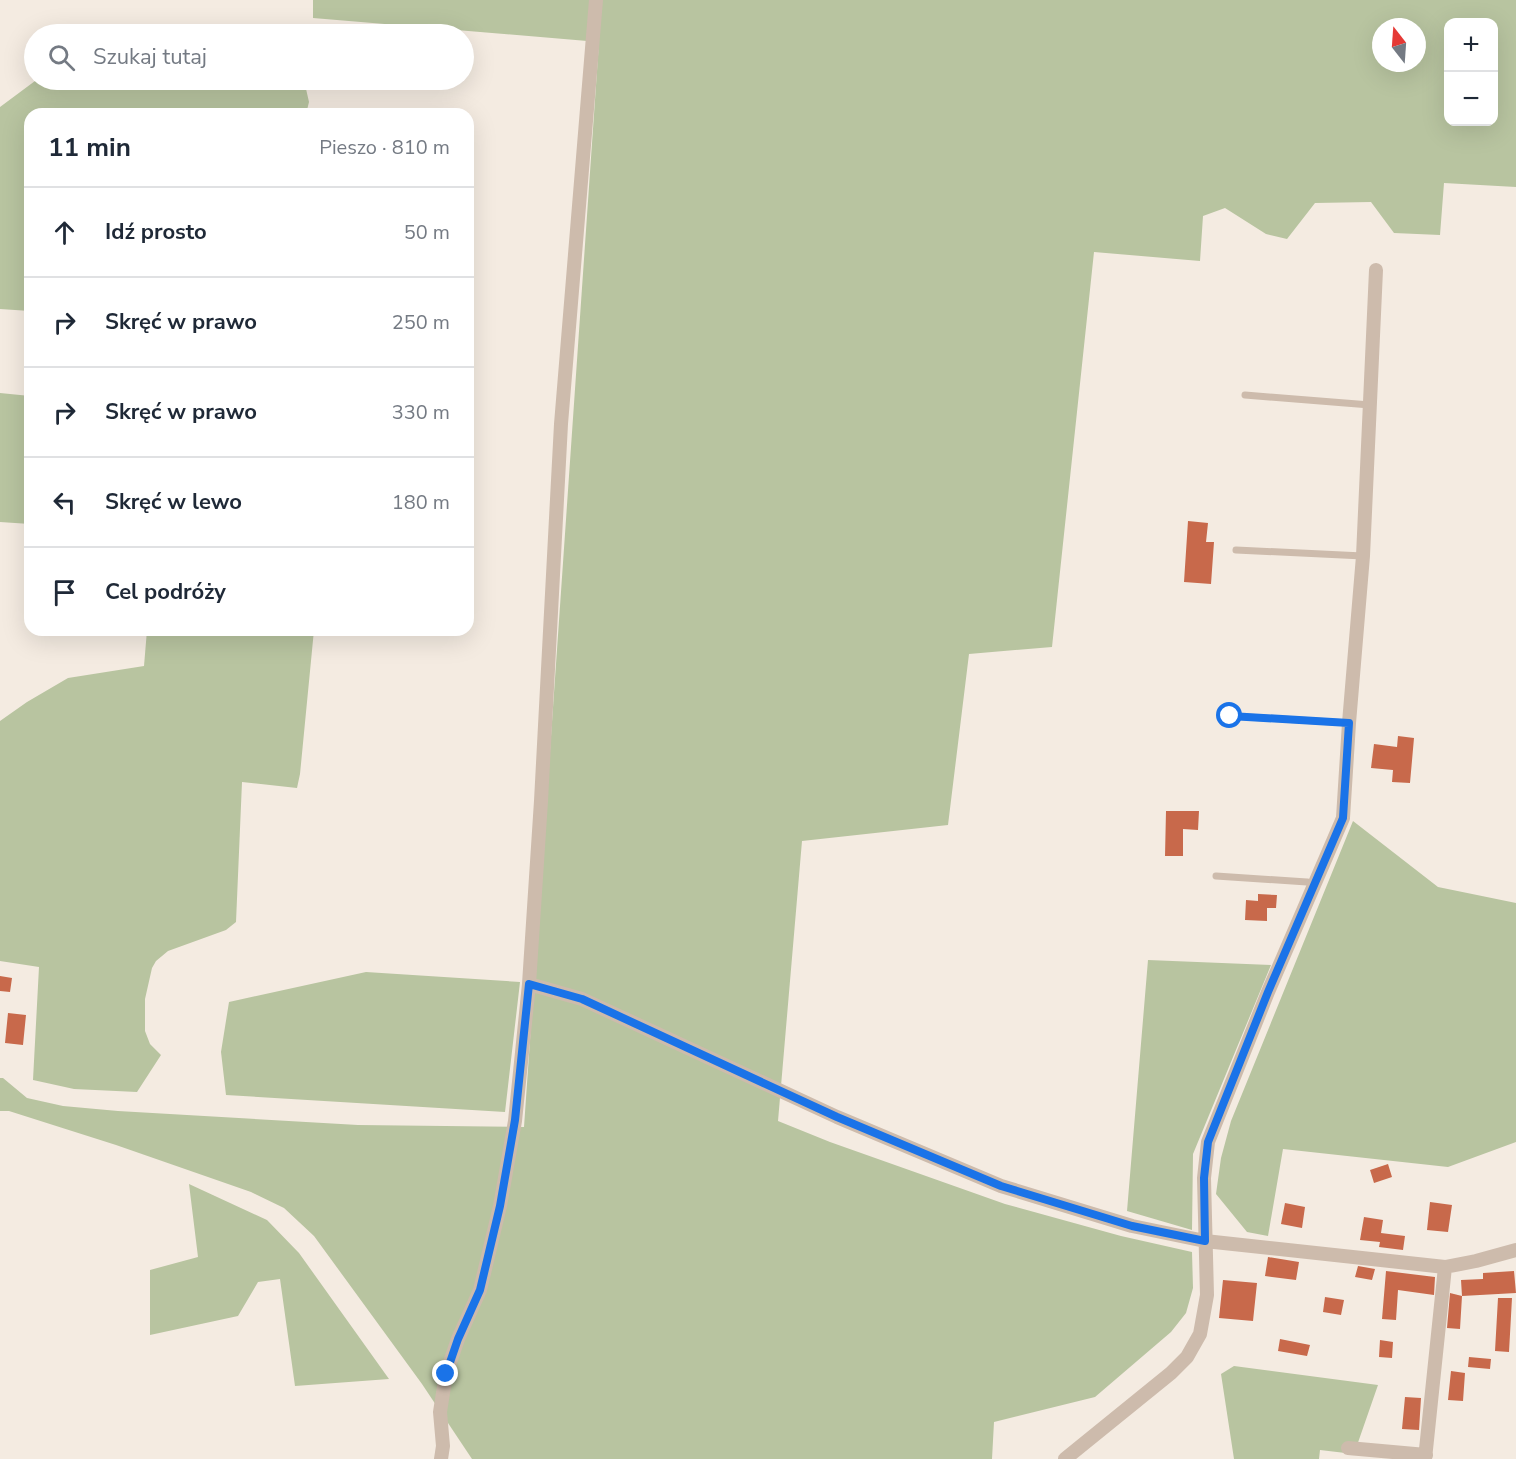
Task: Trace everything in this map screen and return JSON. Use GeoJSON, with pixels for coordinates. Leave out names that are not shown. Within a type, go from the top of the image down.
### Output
{"type":"FeatureCollection","features":[{"type":"Feature","properties":{"kind":"street"},"geometry":{"type":"LineString","coordinates":[[441,1459],[443,1446],[440,1412],[446,1374],[458,1339],[480,1290],[500,1206],[515,1120],[529,984],[561,424],[596,0]]}},
{"type":"Feature","properties":{"kind":"street"},"geometry":{"type":"LineString","coordinates":[[1065,1459],[1171,1373],[1187,1357],[1200,1334],[1207,1295],[1204,1178],[1208,1142],[1268,992],[1343,818],[1363,556],[1376,270]]}},
{"type":"Feature","properties":{"kind":"street"},"geometry":{"type":"LineString","coordinates":[[529,984],[582,999],[837,1117],[1001,1186],[1132,1226],[1205,1241],[1445,1267],[1516,1250]]}},
{"type":"Feature","properties":{"kind":"street"},"geometry":{"type":"LineString","coordinates":[[1348,1448],[1426,1457],[1445,1267]]}},
{"type":"Feature","properties":{"kind":"lane"},"geometry":{"type":"LineString","coordinates":[[1245,395],[1370,405]]}},
{"type":"Feature","properties":{"kind":"lane"},"geometry":{"type":"LineString","coordinates":[[1236,550],[1363,556]]}},
{"type":"Feature","properties":{"kind":"lane"},"geometry":{"type":"LineString","coordinates":[[1230,716],[1349,723]]}},
{"type":"Feature","properties":{"kind":"lane"},"geometry":{"type":"LineString","coordinates":[[1216,876],[1315,884]]}},
{"type":"Feature","properties":{"kind":"green space"},"geometry":{"type":"Polygon","coordinates":[[[313,0],[1516,0],[1516,187],[1444,183],[1440,235],[1394,233],[1371,202],[1315,203],[1287,239],[1266,234],[1225,208],[1203,216],[1200,261],[1094,252],[1052,647],[969,654],[948,825],[802,841],[778,1121],[830,1142],[1005,1204],[1121,1236],[1192,1252],[1193,1288],[1186,1313],[1171,1332],[1095,1397],[994,1422],[992,1459],[472,1459],[422,1384],[314,1236],[284,1208],[251,1192],[116,1145],[9,1111],[0,1111],[0,1078],[3,1078],[27,1098],[63,1106],[358,1125],[524,1127],[599,42],[474,32],[474,24],[384,24],[313,18],[313,0]]]}},
{"type":"Feature","properties":{"kind":"green space"},"geometry":{"type":"Polygon","coordinates":[[[24,89],[306,90],[309,102],[308,108],[24,108],[24,311],[0,309],[0,107],[24,89]]]}},
{"type":"Feature","properties":{"kind":"green space"},"geometry":{"type":"Polygon","coordinates":[[[0,393],[24,395],[24,524],[0,522],[0,393]]]}},
{"type":"Feature","properties":{"kind":"green space"},"geometry":{"type":"Polygon","coordinates":[[[146,636],[313,636],[297,788],[242,782],[236,922],[226,930],[168,951],[156,961],[152,968],[145,999],[145,1031],[150,1044],[161,1055],[137,1092],[74,1089],[33,1080],[39,967],[0,961],[0,721],[68,678],[144,666],[146,636]]]}},
{"type":"Feature","properties":{"kind":"green space"},"geometry":{"type":"Polygon","coordinates":[[[1353,821],[1438,887],[1516,903],[1516,1142],[1448,1167],[1283,1149],[1268,1236],[1247,1232],[1216,1194],[1221,1158],[1231,1121],[1353,821]]]}},
{"type":"Feature","properties":{"kind":"green space"},"geometry":{"type":"Polygon","coordinates":[[[1148,960],[1271,965],[1193,1154],[1192,1230],[1127,1211],[1148,960]]]}},
{"type":"Feature","properties":{"kind":"green space"},"geometry":{"type":"Polygon","coordinates":[[[366,972],[520,982],[505,1112],[226,1095],[221,1052],[229,1002],[366,972]]]}},
{"type":"Feature","properties":{"kind":"green space"},"geometry":{"type":"Polygon","coordinates":[[[189,1184],[267,1220],[299,1253],[389,1379],[295,1386],[280,1279],[258,1282],[238,1316],[150,1335],[150,1270],[198,1257],[189,1184]]]}},
{"type":"Feature","properties":{"kind":"green space"},"geometry":{"type":"Polygon","coordinates":[[[1234,1366],[1378,1385],[1354,1454],[1320,1450],[1319,1459],[1234,1459],[1221,1374],[1234,1366]]]}},
{"type":"Feature","properties":{"kind":"building"},"geometry":{"type":"Polygon","coordinates":[[[1188,521],[1208,523],[1206,542],[1214,542],[1211,584],[1184,582],[1188,521]]]}},
{"type":"Feature","properties":{"kind":"building"},"geometry":{"type":"Polygon","coordinates":[[[1398,736],[1414,738],[1410,783],[1392,782],[1393,770],[1371,768],[1374,744],[1397,747],[1398,736]]]}},
{"type":"Feature","properties":{"kind":"building"},"geometry":{"type":"Polygon","coordinates":[[[1166,811],[1199,811],[1198,830],[1183,829],[1183,856],[1165,856],[1166,811]]]}},
{"type":"Feature","properties":{"kind":"building"},"geometry":{"type":"Polygon","coordinates":[[[1258,894],[1277,895],[1276,908],[1267,908],[1267,921],[1245,920],[1246,900],[1258,901],[1258,894]]]}},
{"type":"Feature","properties":{"kind":"building"},"geometry":{"type":"Polygon","coordinates":[[[0,976],[12,978],[10,992],[0,991],[0,976]]]}},
{"type":"Feature","properties":{"kind":"building"},"geometry":{"type":"Polygon","coordinates":[[[8,1013],[26,1015],[23,1045],[5,1043],[8,1013]]]}},
{"type":"Feature","properties":{"kind":"building"},"geometry":{"type":"Polygon","coordinates":[[[1388,1164],[1392,1177],[1374,1183],[1370,1170],[1388,1164]]]}},
{"type":"Feature","properties":{"kind":"building"},"geometry":{"type":"Polygon","coordinates":[[[1430,1202],[1452,1205],[1448,1232],[1427,1230],[1430,1202]]]}},
{"type":"Feature","properties":{"kind":"building"},"geometry":{"type":"Polygon","coordinates":[[[1285,1203],[1305,1207],[1302,1228],[1281,1224],[1285,1203]]]}},
{"type":"Feature","properties":{"kind":"building"},"geometry":{"type":"Polygon","coordinates":[[[1364,1217],[1383,1220],[1381,1233],[1405,1236],[1403,1250],[1379,1247],[1380,1242],[1360,1240],[1364,1217]]]}},
{"type":"Feature","properties":{"kind":"building"},"geometry":{"type":"Polygon","coordinates":[[[1268,1257],[1299,1262],[1296,1280],[1265,1276],[1268,1257]]]}},
{"type":"Feature","properties":{"kind":"building"},"geometry":{"type":"Polygon","coordinates":[[[1358,1266],[1375,1269],[1372,1280],[1355,1277],[1358,1266]]]}},
{"type":"Feature","properties":{"kind":"building"},"geometry":{"type":"Polygon","coordinates":[[[1386,1271],[1435,1277],[1434,1295],[1398,1290],[1396,1320],[1382,1319],[1386,1271]]]}},
{"type":"Feature","properties":{"kind":"building"},"geometry":{"type":"Polygon","coordinates":[[[1514,1271],[1516,1293],[1462,1296],[1461,1280],[1483,1279],[1483,1273],[1514,1271]]]}},
{"type":"Feature","properties":{"kind":"building"},"geometry":{"type":"Polygon","coordinates":[[[1223,1280],[1257,1283],[1253,1321],[1219,1318],[1223,1280]]]}},
{"type":"Feature","properties":{"kind":"building"},"geometry":{"type":"Polygon","coordinates":[[[1450,1293],[1462,1296],[1460,1329],[1447,1328],[1450,1293]]]}},
{"type":"Feature","properties":{"kind":"building"},"geometry":{"type":"Polygon","coordinates":[[[1325,1297],[1344,1300],[1341,1315],[1323,1312],[1325,1297]]]}},
{"type":"Feature","properties":{"kind":"building"},"geometry":{"type":"Polygon","coordinates":[[[1498,1298],[1512,1298],[1509,1352],[1495,1351],[1498,1298]]]}},
{"type":"Feature","properties":{"kind":"building"},"geometry":{"type":"Polygon","coordinates":[[[1280,1339],[1310,1345],[1307,1356],[1278,1351],[1280,1339]]]}},
{"type":"Feature","properties":{"kind":"building"},"geometry":{"type":"Polygon","coordinates":[[[1380,1340],[1393,1342],[1392,1358],[1379,1357],[1380,1340]]]}},
{"type":"Feature","properties":{"kind":"building"},"geometry":{"type":"Polygon","coordinates":[[[1469,1357],[1491,1359],[1490,1369],[1468,1367],[1469,1357]]]}},
{"type":"Feature","properties":{"kind":"building"},"geometry":{"type":"Polygon","coordinates":[[[1451,1371],[1465,1373],[1463,1401],[1448,1400],[1451,1371]]]}},
{"type":"Feature","properties":{"kind":"building"},"geometry":{"type":"Polygon","coordinates":[[[1405,1397],[1421,1398],[1419,1430],[1402,1429],[1405,1397]]]}},
{"type":"Feature","properties":{"kind":"route"},"geometry":{"type":"LineString","coordinates":[[446,1374],[458,1339],[480,1290],[500,1206],[515,1120],[529,984],[582,999],[837,1117],[1001,1186],[1132,1226],[1205,1241],[1204,1178],[1208,1142],[1268,992],[1343,818],[1349,723],[1230,716]]}}]}
